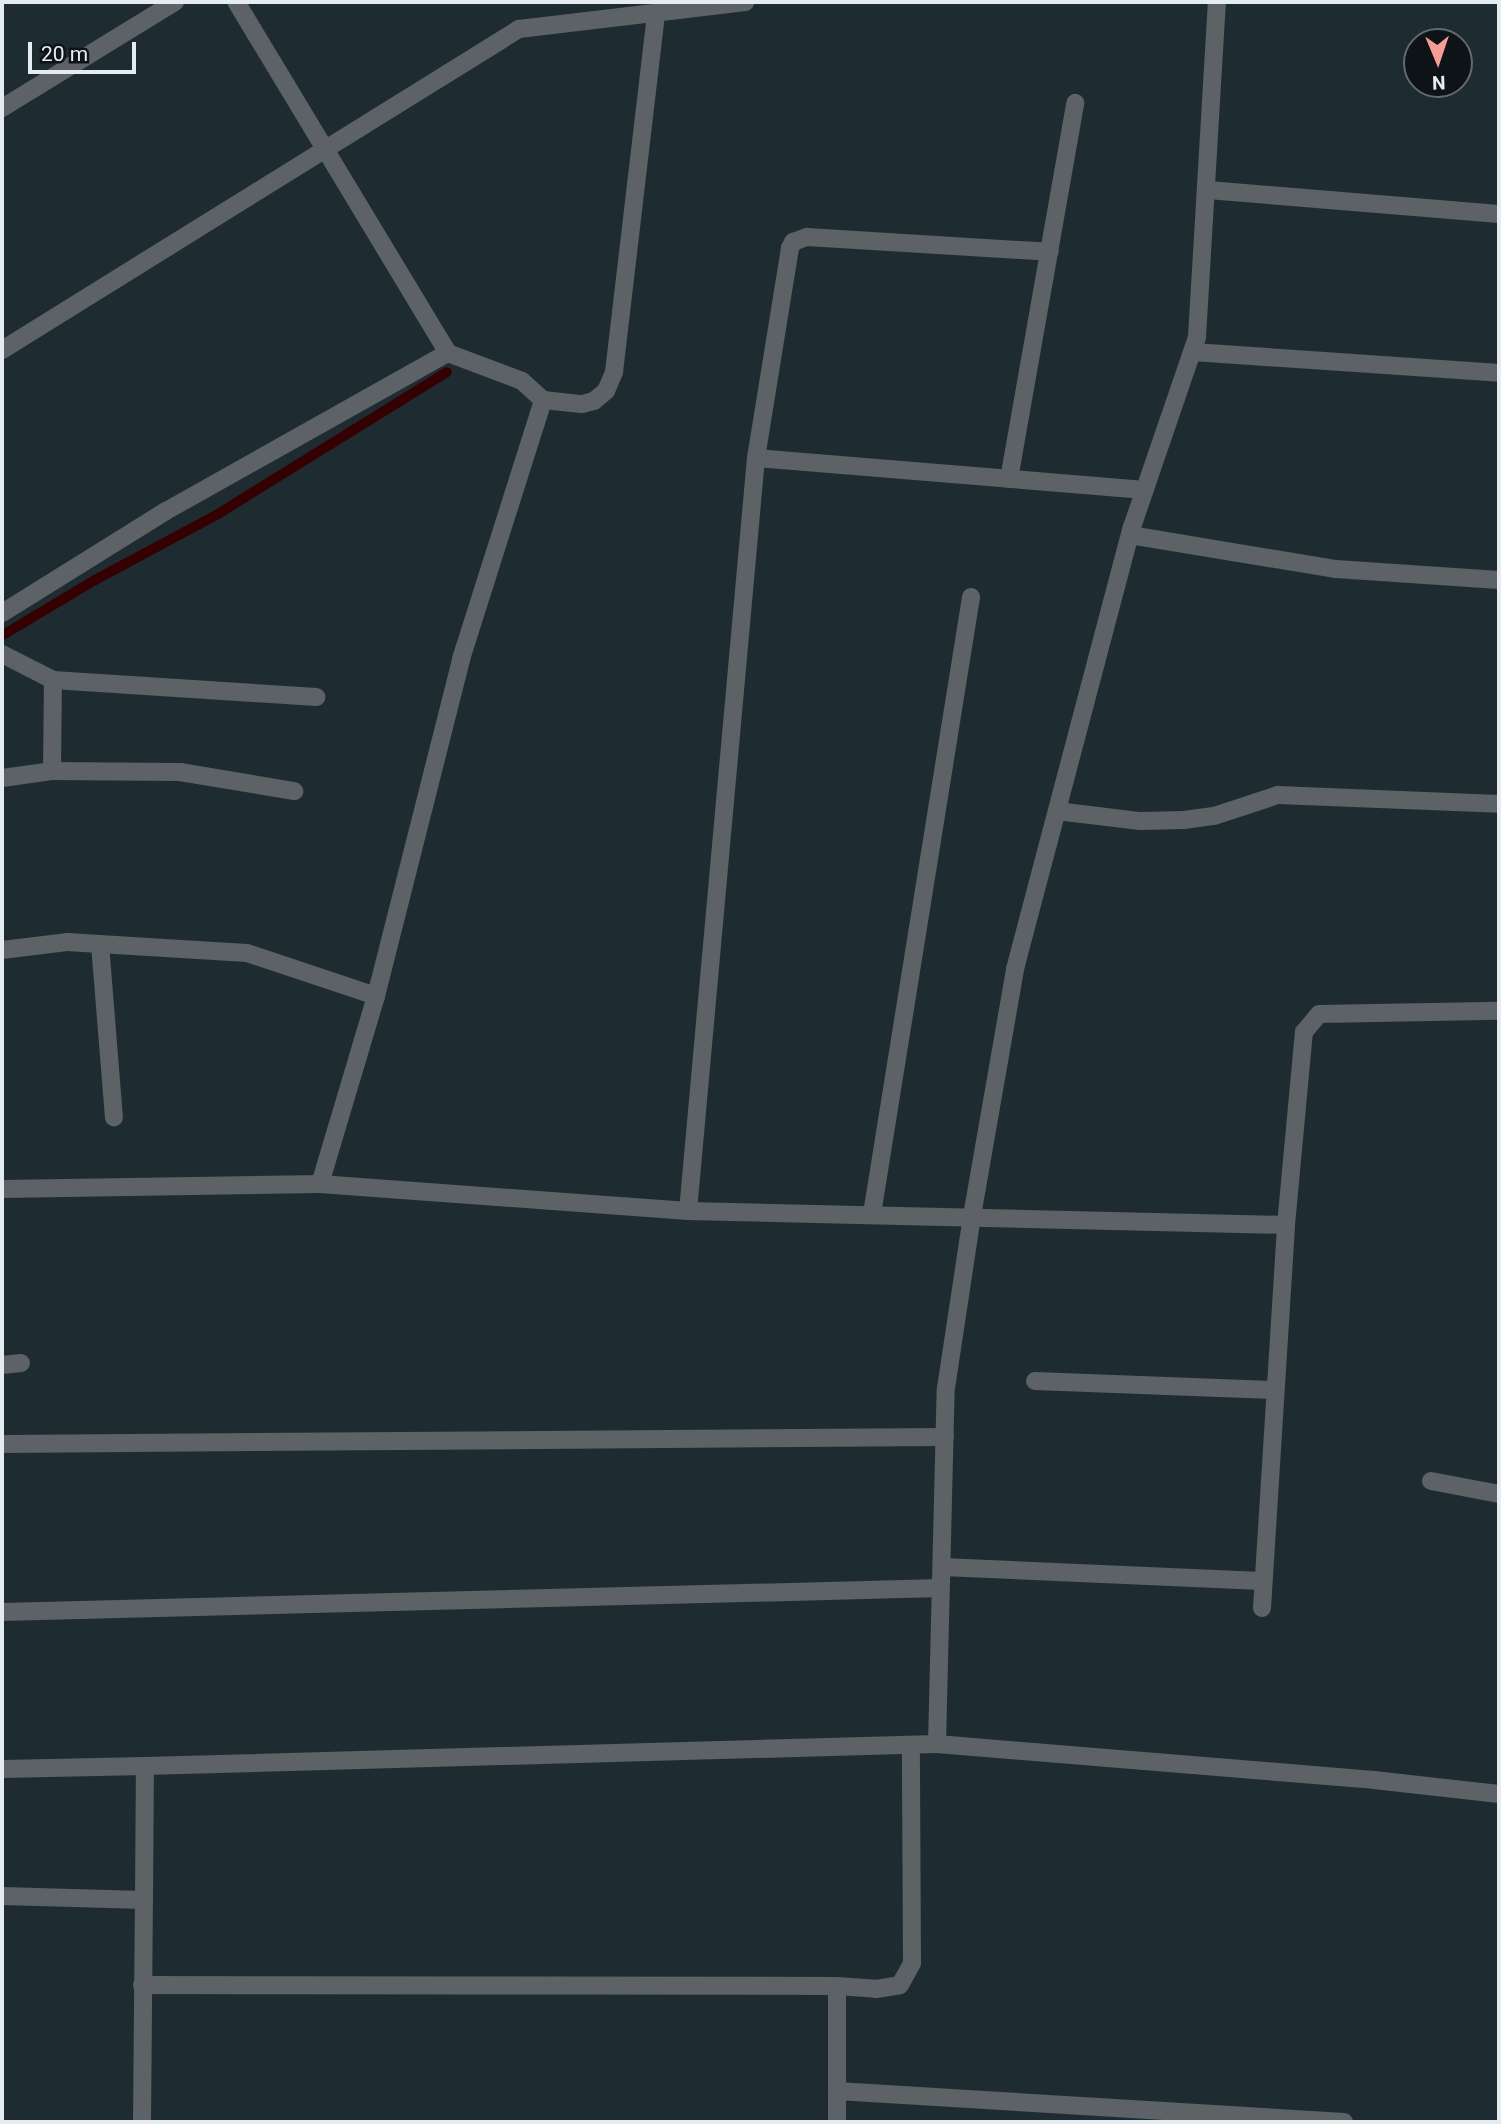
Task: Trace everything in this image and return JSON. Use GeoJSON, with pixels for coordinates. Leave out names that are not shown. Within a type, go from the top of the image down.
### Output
{"type":"FeatureCollection","features":[{"type":"Feature","properties":{"kind":"street"},"geometry":{"type":"LineString","coordinates":[[2,108],[175,2]]}},
{"type":"Feature","properties":{"kind":"street"},"geometry":{"type":"LineString","coordinates":[[236,2],[448,353],[522,381],[543,400],[582,404],[594,401],[606,391],[614,372],[656,13]]}},
{"type":"Feature","properties":{"kind":"street"},"geometry":{"type":"LineString","coordinates":[[2,350],[519,29],[635,8],[656,13],[745,2]]}},
{"type":"Feature","properties":{"kind":"street"},"geometry":{"type":"LineString","coordinates":[[937,1744],[946,1388],[972,1216],[1015,969],[1130,535],[1198,337],[1217,2]]}},
{"type":"Feature","properties":{"kind":"street"},"geometry":{"type":"LineString","coordinates":[[1009,479],[1074,103]]}},
{"type":"Feature","properties":{"kind":"street"},"geometry":{"type":"LineString","coordinates":[[1208,190],[1499,214]]}},
{"type":"Feature","properties":{"kind":"street"},"geometry":{"type":"LineString","coordinates":[[688,1210],[756,458],[793,242],[807,237],[1050,252]]}},
{"type":"Feature","properties":{"kind":"street"},"geometry":{"type":"LineString","coordinates":[[1193,352],[1499,373]]}},
{"type":"Feature","properties":{"kind":"street"},"geometry":{"type":"LineString","coordinates":[[2,613],[166,511],[448,353]]}},
{"type":"Feature","properties":{"kind":"street"},"geometry":{"type":"LineString","coordinates":[[320,1184],[376,996],[461,659],[543,400]]}},
{"type":"Feature","properties":{"kind":"street"},"geometry":{"type":"LineString","coordinates":[[756,458],[1144,490]]}},
{"type":"Feature","properties":{"kind":"street"},"geometry":{"type":"LineString","coordinates":[[1130,535],[1336,569],[1499,580]]}},
{"type":"Feature","properties":{"kind":"street"},"geometry":{"type":"LineString","coordinates":[[872,1214],[971,597]]}},
{"type":"Feature","properties":{"kind":"street"},"geometry":{"type":"LineString","coordinates":[[2,654],[53,680],[316,697]]}},
{"type":"Feature","properties":{"kind":"street"},"geometry":{"type":"LineString","coordinates":[[52,771],[53,680]]}},
{"type":"Feature","properties":{"kind":"street"},"geometry":{"type":"LineString","coordinates":[[2,778],[52,771],[180,772],[294,791]]}},
{"type":"Feature","properties":{"kind":"street"},"geometry":{"type":"LineString","coordinates":[[1057,811],[1140,821],[1184,820],[1214,816],[1278,795],[1499,804]]}},
{"type":"Feature","properties":{"kind":"street"},"geometry":{"type":"LineString","coordinates":[[2,950],[66,942],[247,953],[376,996]]}},
{"type":"Feature","properties":{"kind":"street"},"geometry":{"type":"LineString","coordinates":[[100,944],[114,1117]]}},
{"type":"Feature","properties":{"kind":"street"},"geometry":{"type":"LineString","coordinates":[[1262,1608],[1286,1225],[1304,1032],[1319,1014],[1499,1011]]}},
{"type":"Feature","properties":{"kind":"street"},"geometry":{"type":"LineString","coordinates":[[2,1189],[320,1184],[688,1210],[1286,1225]]}},
{"type":"Feature","properties":{"kind":"street"},"geometry":{"type":"LineString","coordinates":[[2,1364],[21,1363]]}},
{"type":"Feature","properties":{"kind":"street"},"geometry":{"type":"LineString","coordinates":[[1035,1381],[1274,1390]]}},
{"type":"Feature","properties":{"kind":"street"},"geometry":{"type":"LineString","coordinates":[[2,1444],[945,1437]]}},
{"type":"Feature","properties":{"kind":"street"},"geometry":{"type":"LineString","coordinates":[[1431,1481],[1499,1494]]}},
{"type":"Feature","properties":{"kind":"street"},"geometry":{"type":"LineString","coordinates":[[942,1567],[1262,1581]]}},
{"type":"Feature","properties":{"kind":"street"},"geometry":{"type":"LineString","coordinates":[[2,1612],[941,1588]]}},
{"type":"Feature","properties":{"kind":"street"},"geometry":{"type":"LineString","coordinates":[[2,1769],[937,1744],[1374,1780],[1499,1794]]}},
{"type":"Feature","properties":{"kind":"street"},"geometry":{"type":"LineString","coordinates":[[142,1985],[837,1986],[876,1989],[900,1985],[912,1963],[911,1745]]}},
{"type":"Feature","properties":{"kind":"street"},"geometry":{"type":"LineString","coordinates":[[142,2122],[145,1766]]}},
{"type":"Feature","properties":{"kind":"street"},"geometry":{"type":"LineString","coordinates":[[2,1896],[144,1899]]}},
{"type":"Feature","properties":{"kind":"street"},"geometry":{"type":"LineString","coordinates":[[837,1986],[837,2122]]}},
{"type":"Feature","properties":{"kind":"street"},"geometry":{"type":"LineString","coordinates":[[837,2091],[1343,2122]]}},
{"type":"Feature","properties":{"kind":"waterway"},"geometry":{"type":"LineString","coordinates":[[3,635],[95,580],[218,514],[447,372]]}}]}
